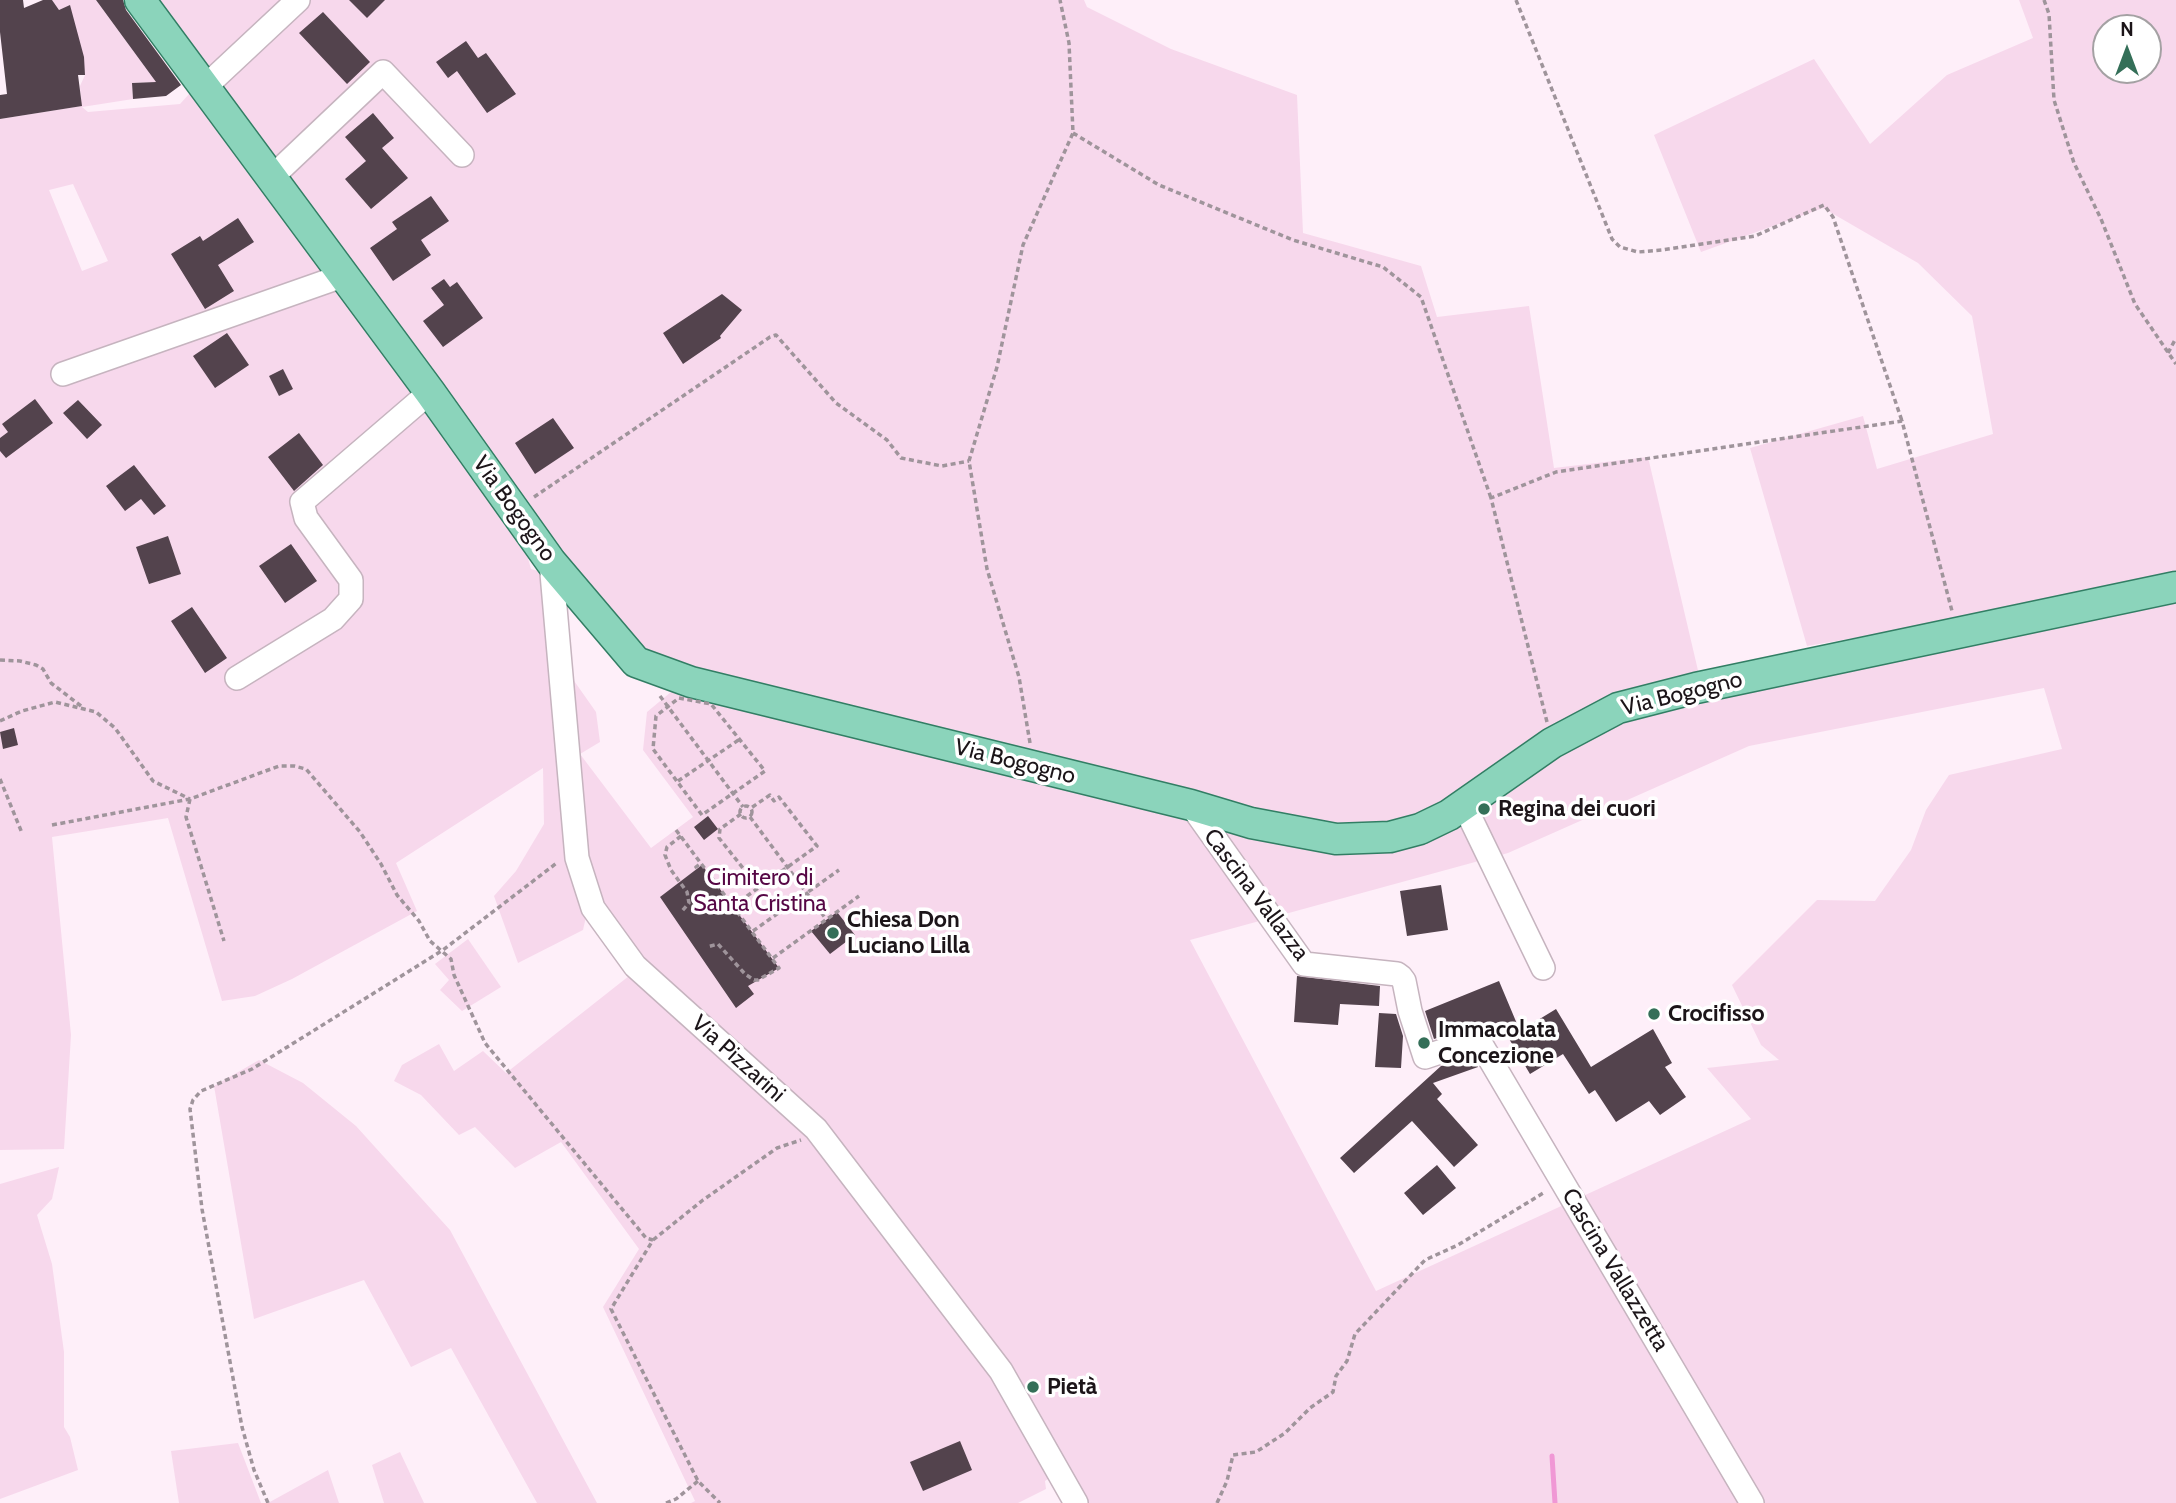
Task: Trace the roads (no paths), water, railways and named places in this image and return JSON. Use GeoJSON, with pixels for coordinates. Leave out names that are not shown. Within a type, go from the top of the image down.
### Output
{"type":"FeatureCollection","features":[{"type":"Feature","properties":{"kind":"main road","name":"Via Bogogno"},"geometry":{"type":"LineString","coordinates":[[140,0],[430,391],[551,562],[636,662],[691,682],[1191,805],[1251,823],[1336,839],[1390,837],[1420,828],[1464,805],[1552,743],[1618,708],[1696,688],[2176,587]]}},
{"type":"Feature","properties":{"kind":"street"},"geometry":{"type":"LineString","coordinates":[[205,87],[298,0]]}},
{"type":"Feature","properties":{"kind":"street"},"geometry":{"type":"LineString","coordinates":[[271,178],[383,72],[462,155]]}},
{"type":"Feature","properties":{"kind":"street"},"geometry":{"type":"LineString","coordinates":[[63,374],[345,275]]}},
{"type":"Feature","properties":{"kind":"street"},"geometry":{"type":"LineString","coordinates":[[237,678],[333,619],[351,599],[351,580],[306,518],[302,502],[430,391]]}},
{"type":"Feature","properties":{"kind":"street","name":"Via Pizzarini"},"geometry":{"type":"LineString","coordinates":[[551,562],[577,858],[593,908],[635,967],[821,1136],[1001,1371],[1076,1503]]}},
{"type":"Feature","properties":{"kind":"street","name":"Cascina Vallazza"},"geometry":{"type":"LineString","coordinates":[[1191,805],[1304,964],[1397,974],[1401,977],[1425,1057],[1476,1039]]}},
{"type":"Feature","properties":{"kind":"street"},"geometry":{"type":"LineString","coordinates":[[1464,805],[1543,968]]}},
{"type":"Feature","properties":{"kind":"street","name":"Cascina Vallazzetta"},"geometry":{"type":"LineString","coordinates":[[1476,1039],[1752,1503]]}},
{"type":"Feature","properties":{"kind":"waterway"},"geometry":{"type":"LineString","coordinates":[[1552,1456],[1555,1503]]}},
{"type":"Feature","properties":{"kind":"place","name":"Regina dei cuori"},"geometry":{"type":"Point","coordinates":[1484,809]}},
{"type":"Feature","properties":{"kind":"place","name":"Chiesa Don Luciano Lilla"},"geometry":{"type":"Point","coordinates":[833,933]}},
{"type":"Feature","properties":{"kind":"place","name":"Crocifisso"},"geometry":{"type":"Point","coordinates":[1654,1014]}},
{"type":"Feature","properties":{"kind":"place","name":"Immacolata Concezione"},"geometry":{"type":"Point","coordinates":[1424,1043]}},
{"type":"Feature","properties":{"kind":"place","name":"Pietà"},"geometry":{"type":"Point","coordinates":[1033,1387]}},
{"type":"Feature","properties":{"kind":"park label","name":"Cimitero di Santa Cristina"},"geometry":{"type":"Point","coordinates":[760,891]}}]}
